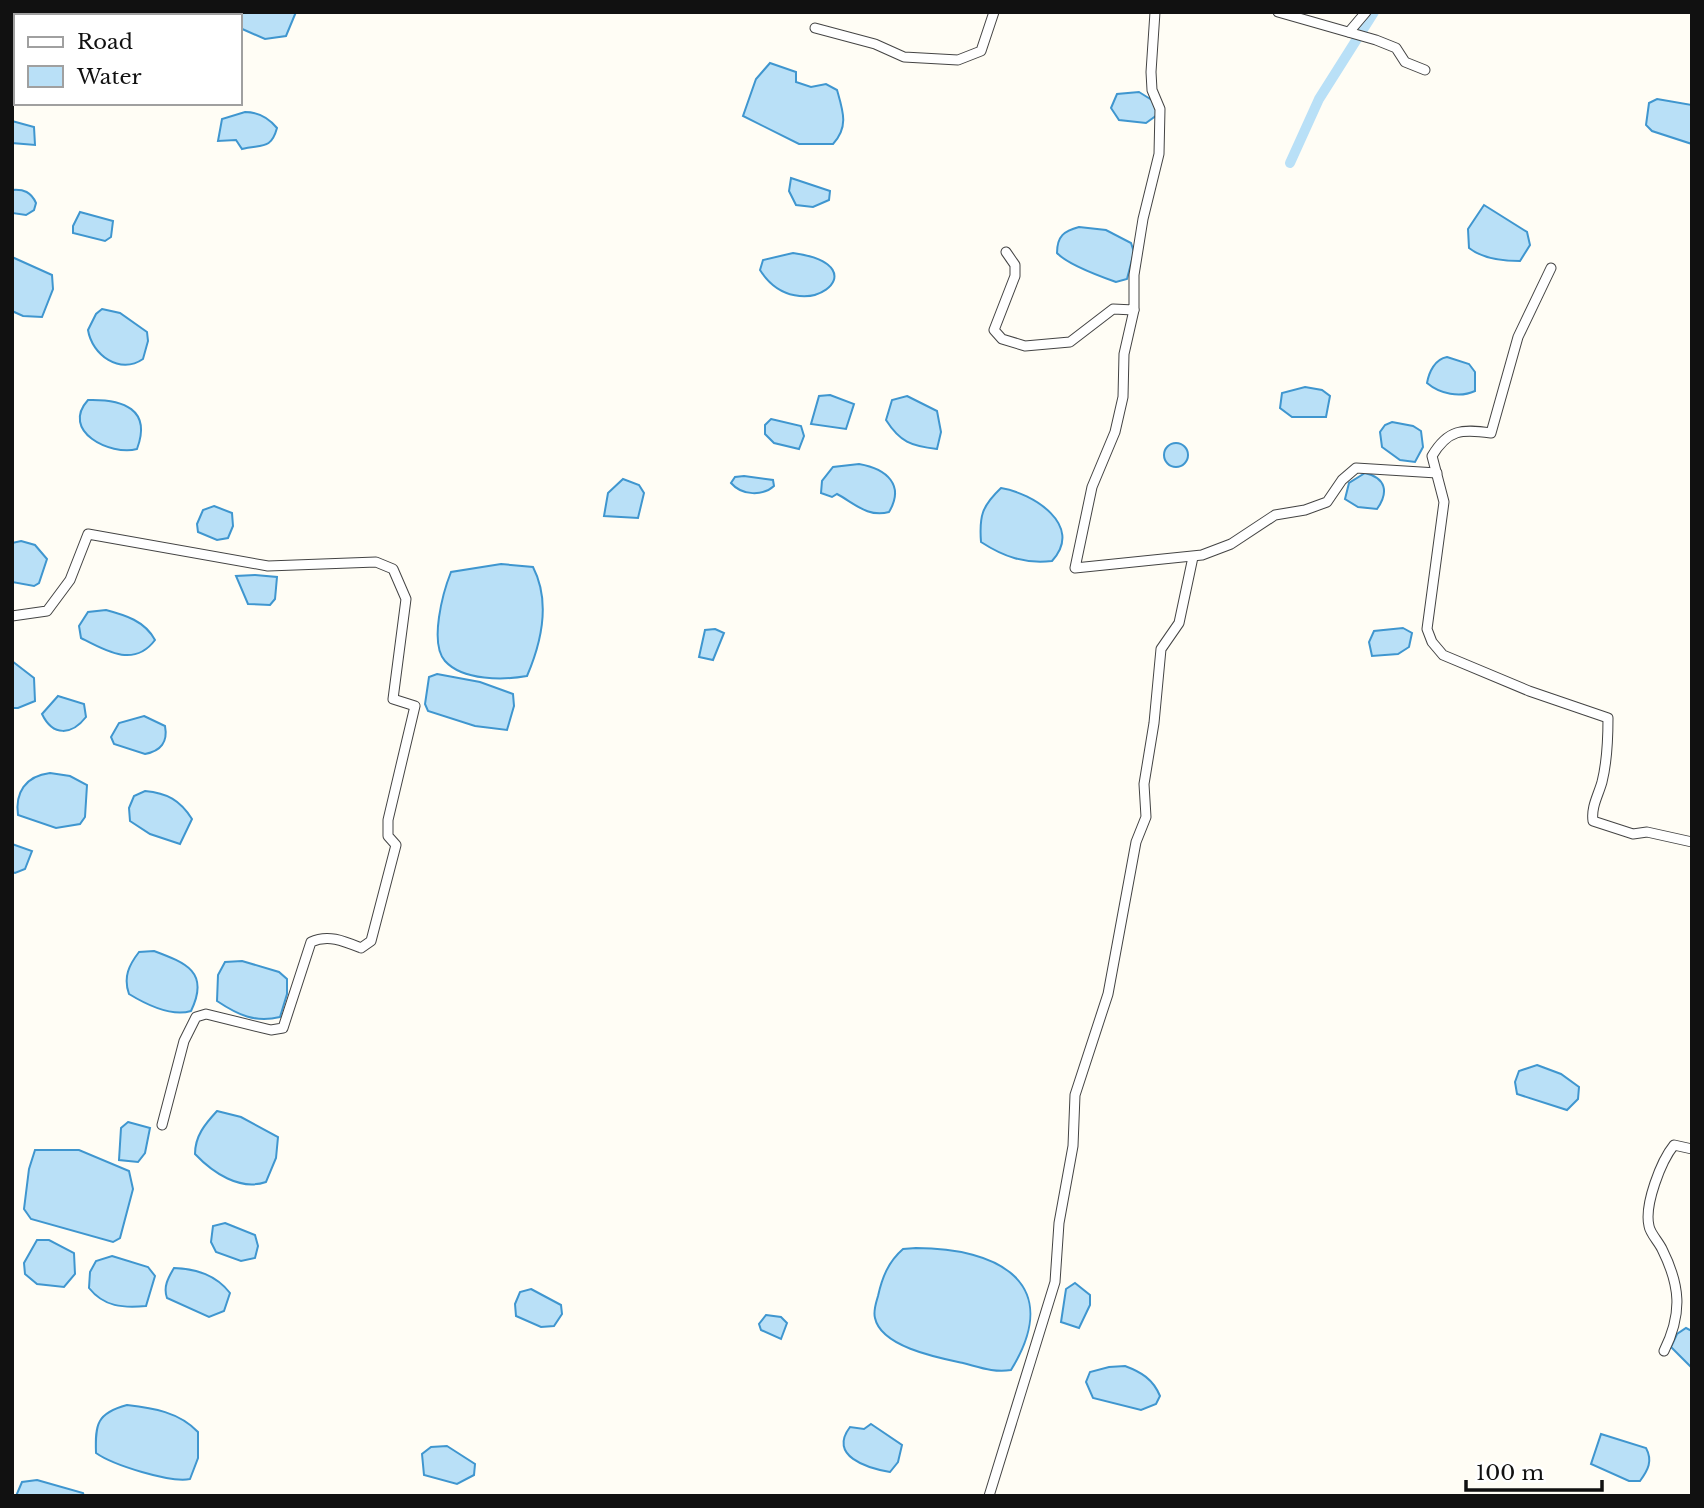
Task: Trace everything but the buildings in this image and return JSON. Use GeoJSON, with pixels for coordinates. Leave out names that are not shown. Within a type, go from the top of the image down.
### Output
{"type":"FeatureCollection","features":[{"type":"Feature","properties":{"kind":"street"},"geometry":{"type":"LineString","coordinates":[[816,28],[875,44],[904,57],[958,60],[981,51],[994,12]]}},
{"type":"Feature","properties":{"kind":"street"},"geometry":{"type":"LineString","coordinates":[[1155,12],[1151,72],[1152,90],[1160,109],[1159,155],[1143,219],[1134,275],[1134,310],[1124,354],[1124,397],[1115,432],[1092,486],[1075,568],[1193,557],[1231,544],[1275,515],[1305,510],[1327,502],[1342,480],[1356,468],[1437,473]]}},
{"type":"Feature","properties":{"kind":"street"},"geometry":{"type":"LineString","coordinates":[[1278,12],[1376,40],[1396,48],[1405,62],[1425,70]]}},
{"type":"Feature","properties":{"kind":"street"},"geometry":{"type":"LineString","coordinates":[[1349,32],[1366,12]]}},
{"type":"Feature","properties":{"kind":"street"},"geometry":{"type":"LineString","coordinates":[[1006,252],[1014,265],[1015,276],[994,330],[1002,339],[1025,346],[1070,342],[1113,309],[1134,310]]}},
{"type":"Feature","properties":{"kind":"street"},"geometry":{"type":"LineString","coordinates":[[1551,268],[1518,337],[1491,433],[1466,429],[1442,440],[1432,456],[1444,502],[1427,629],[1432,642],[1443,655],[1529,691],[1608,719],[1608,743],[1602,781],[1592,812],[1593,821],[1633,834],[1647,832],[1692,842]]}},
{"type":"Feature","properties":{"kind":"street"},"geometry":{"type":"LineString","coordinates":[[12,615],[47,611],[70,580],[88,534],[268,566],[376,562],[393,569],[406,599],[393,699],[415,706],[388,820],[388,836],[396,845],[371,941],[361,948],[339,939],[320,938],[310,942],[283,1028],[271,1030],[206,1014],[196,1017],[184,1041],[162,1125]]}},
{"type":"Feature","properties":{"kind":"street"},"geometry":{"type":"LineString","coordinates":[[989,1496],[1055,1282],[1059,1223],[1073,1146],[1075,1095],[1108,994],[1136,842],[1146,817],[1144,783],[1154,723],[1161,649],[1179,623],[1193,557]]}},
{"type":"Feature","properties":{"kind":"street"},"geometry":{"type":"LineString","coordinates":[[1664,1351],[1674,1325],[1678,1286],[1649,1228],[1648,1216],[1657,1178],[1668,1152],[1674,1145],[1692,1149]]}},
{"type":"Feature","properties":{"kind":"water"},"geometry":{"type":"Polygon","coordinates":[[[296,12],[286,36],[265,39],[242,29],[242,14],[232,14],[296,12]]]}},
{"type":"Feature","properties":{"kind":"water"},"geometry":{"type":"Polygon","coordinates":[[[770,63],[796,72],[796,82],[811,87],[826,84],[837,90],[843,112],[843,125],[833,144],[799,144],[743,116],[756,79],[770,63]]]}},
{"type":"Feature","properties":{"kind":"water"},"geometry":{"type":"Polygon","coordinates":[[[1139,92],[1155,102],[1157,115],[1146,123],[1119,120],[1111,108],[1117,94],[1139,92]]]}},
{"type":"Feature","properties":{"kind":"water"},"geometry":{"type":"Polygon","coordinates":[[[1657,99],[1692,105],[1692,144],[1652,131],[1646,125],[1649,103],[1657,99]]]}},
{"type":"Feature","properties":{"kind":"water"},"geometry":{"type":"Polygon","coordinates":[[[245,112],[262,116],[274,124],[277,128],[272,140],[265,145],[242,149],[236,140],[218,141],[222,119],[245,112]]]}},
{"type":"Feature","properties":{"kind":"water"},"geometry":{"type":"Polygon","coordinates":[[[12,121],[34,127],[35,145],[12,143],[12,121]]]}},
{"type":"Feature","properties":{"kind":"water"},"geometry":{"type":"Polygon","coordinates":[[[791,178],[830,191],[829,200],[813,207],[796,205],[789,191],[791,178]]]}},
{"type":"Feature","properties":{"kind":"water"},"geometry":{"type":"Polygon","coordinates":[[[12,190],[24,191],[32,196],[36,203],[34,210],[26,215],[12,213],[12,190]]]}},
{"type":"Feature","properties":{"kind":"water"},"geometry":{"type":"Polygon","coordinates":[[[1484,205],[1527,232],[1530,245],[1520,261],[1493,259],[1469,248],[1468,229],[1484,205]]]}},
{"type":"Feature","properties":{"kind":"water"},"geometry":{"type":"Polygon","coordinates":[[[80,212],[113,221],[111,237],[105,241],[73,233],[73,226],[80,212]]]}},
{"type":"Feature","properties":{"kind":"water"},"geometry":{"type":"Polygon","coordinates":[[[1079,227],[1106,230],[1131,243],[1134,252],[1127,279],[1116,282],[1101,277],[1076,266],[1057,253],[1062,235],[1079,227]]]}},
{"type":"Feature","properties":{"kind":"water"},"geometry":{"type":"Polygon","coordinates":[[[793,253],[820,260],[833,270],[834,280],[826,290],[812,295],[795,295],[776,288],[760,270],[763,260],[793,253]]]}},
{"type":"Feature","properties":{"kind":"water"},"geometry":{"type":"Polygon","coordinates":[[[12,257],[52,275],[53,289],[42,317],[23,316],[12,311],[12,257]]]}},
{"type":"Feature","properties":{"kind":"water"},"geometry":{"type":"Polygon","coordinates":[[[102,309],[120,313],[147,332],[148,341],[143,359],[125,365],[117,363],[108,360],[95,347],[88,330],[96,314],[102,309]]]}},
{"type":"Feature","properties":{"kind":"water"},"geometry":{"type":"Polygon","coordinates":[[[1447,357],[1469,364],[1475,372],[1475,391],[1450,394],[1427,383],[1433,367],[1439,360],[1447,357]]]}},
{"type":"Feature","properties":{"kind":"water"},"geometry":{"type":"Polygon","coordinates":[[[1305,387],[1322,390],[1330,396],[1326,417],[1292,417],[1280,408],[1282,393],[1305,387]]]}},
{"type":"Feature","properties":{"kind":"water"},"geometry":{"type":"Polygon","coordinates":[[[830,395],[854,404],[846,429],[811,424],[819,396],[830,395]]]}},
{"type":"Feature","properties":{"kind":"water"},"geometry":{"type":"Polygon","coordinates":[[[907,396],[937,411],[941,432],[937,449],[907,442],[886,420],[892,400],[907,396]]]}},
{"type":"Feature","properties":{"kind":"water"},"geometry":{"type":"Polygon","coordinates":[[[88,400],[113,402],[131,409],[141,424],[137,449],[114,449],[102,445],[84,431],[80,422],[81,411],[88,400]]]}},
{"type":"Feature","properties":{"kind":"water"},"geometry":{"type":"Polygon","coordinates":[[[771,419],[801,426],[804,436],[799,449],[774,443],[765,434],[765,425],[771,419]]]}},
{"type":"Feature","properties":{"kind":"water"},"geometry":{"type":"Polygon","coordinates":[[[1392,422],[1413,426],[1421,431],[1423,447],[1415,462],[1400,460],[1382,447],[1380,432],[1385,425],[1392,422]]]}},
{"type":"Feature","properties":{"kind":"water"},"geometry":{"type":"Polygon","coordinates":[[[1176,443],[1185,446],[1188,455],[1185,464],[1176,467],[1167,464],[1164,455],[1167,446],[1176,443]]]}},
{"type":"Feature","properties":{"kind":"water"},"geometry":{"type":"Polygon","coordinates":[[[859,464],[885,474],[894,486],[895,494],[889,512],[874,513],[837,494],[832,497],[821,493],[822,481],[833,467],[859,464]]]}},
{"type":"Feature","properties":{"kind":"water"},"geometry":{"type":"Polygon","coordinates":[[[1365,473],[1377,478],[1383,486],[1383,497],[1377,509],[1358,507],[1345,499],[1349,483],[1365,473]]]}},
{"type":"Feature","properties":{"kind":"water"},"geometry":{"type":"Polygon","coordinates":[[[735,477],[773,480],[774,486],[764,492],[752,493],[731,483],[735,477]]]}},
{"type":"Feature","properties":{"kind":"water"},"geometry":{"type":"Polygon","coordinates":[[[623,479],[639,485],[644,493],[638,518],[604,516],[608,493],[623,479]]]}},
{"type":"Feature","properties":{"kind":"water"},"geometry":{"type":"Polygon","coordinates":[[[1001,488],[1027,496],[1059,523],[1061,548],[1052,561],[1015,558],[981,542],[983,512],[1001,488]]]}},
{"type":"Feature","properties":{"kind":"water"},"geometry":{"type":"Polygon","coordinates":[[[214,506],[232,513],[233,526],[228,538],[217,540],[198,532],[197,524],[203,510],[214,506]]]}},
{"type":"Feature","properties":{"kind":"water"},"geometry":{"type":"Polygon","coordinates":[[[21,541],[35,545],[47,559],[39,583],[34,586],[12,582],[12,543],[21,541]]]}},
{"type":"Feature","properties":{"kind":"water"},"geometry":{"type":"Polygon","coordinates":[[[501,564],[533,567],[539,580],[543,608],[537,649],[527,676],[473,676],[453,668],[440,653],[438,630],[444,592],[451,572],[501,564]]]}},
{"type":"Feature","properties":{"kind":"water"},"geometry":{"type":"Polygon","coordinates":[[[236,576],[277,577],[275,599],[270,605],[248,604],[236,576]]]}},
{"type":"Feature","properties":{"kind":"water"},"geometry":{"type":"Polygon","coordinates":[[[106,610],[140,623],[155,640],[147,648],[129,655],[110,652],[81,638],[79,626],[88,612],[106,610]]]}},
{"type":"Feature","properties":{"kind":"water"},"geometry":{"type":"Polygon","coordinates":[[[1403,628],[1412,633],[1409,647],[1398,654],[1372,656],[1369,642],[1374,631],[1403,628]]]}},
{"type":"Feature","properties":{"kind":"water"},"geometry":{"type":"Polygon","coordinates":[[[715,629],[724,633],[713,660],[699,657],[705,630],[715,629]]]}},
{"type":"Feature","properties":{"kind":"water"},"geometry":{"type":"Polygon","coordinates":[[[12,661],[34,678],[35,701],[18,708],[12,708],[12,661]]]}},
{"type":"Feature","properties":{"kind":"water"},"geometry":{"type":"Polygon","coordinates":[[[437,674],[480,682],[513,694],[514,706],[507,730],[475,726],[428,711],[425,704],[429,677],[437,674]]]}},
{"type":"Feature","properties":{"kind":"water"},"geometry":{"type":"Polygon","coordinates":[[[58,696],[84,704],[86,717],[69,730],[57,730],[42,714],[58,696]]]}},
{"type":"Feature","properties":{"kind":"water"},"geometry":{"type":"Polygon","coordinates":[[[144,716],[165,726],[164,741],[159,748],[145,754],[114,744],[111,737],[119,723],[144,716]]]}},
{"type":"Feature","properties":{"kind":"water"},"geometry":{"type":"Polygon","coordinates":[[[50,773],[70,776],[87,785],[85,817],[80,824],[56,828],[18,815],[18,800],[24,787],[34,778],[50,773]]]}},
{"type":"Feature","properties":{"kind":"water"},"geometry":{"type":"Polygon","coordinates":[[[145,791],[172,799],[183,807],[192,819],[180,844],[150,834],[130,821],[129,808],[134,796],[145,791]]]}},
{"type":"Feature","properties":{"kind":"water"},"geometry":{"type":"Polygon","coordinates":[[[12,844],[32,851],[25,869],[15,873],[12,872],[12,844]]]}},
{"type":"Feature","properties":{"kind":"water"},"geometry":{"type":"Polygon","coordinates":[[[154,951],[176,960],[192,971],[198,987],[191,1011],[167,1011],[129,994],[127,977],[132,962],[139,952],[154,951]]]}},
{"type":"Feature","properties":{"kind":"water"},"geometry":{"type":"Polygon","coordinates":[[[242,961],[279,972],[287,979],[287,994],[280,1017],[263,1019],[247,1016],[217,1001],[218,975],[225,962],[242,961]]]}},
{"type":"Feature","properties":{"kind":"water"},"geometry":{"type":"Polygon","coordinates":[[[1537,1065],[1561,1074],[1579,1087],[1578,1099],[1567,1110],[1517,1094],[1515,1082],[1519,1071],[1537,1065]]]}},
{"type":"Feature","properties":{"kind":"water"},"geometry":{"type":"Polygon","coordinates":[[[217,1111],[241,1117],[278,1137],[276,1158],[266,1182],[237,1182],[210,1168],[195,1154],[202,1131],[217,1111]]]}},
{"type":"Feature","properties":{"kind":"water"},"geometry":{"type":"Polygon","coordinates":[[[128,1122],[150,1128],[145,1153],[138,1162],[119,1160],[121,1128],[128,1122]]]}},
{"type":"Feature","properties":{"kind":"water"},"geometry":{"type":"Polygon","coordinates":[[[35,1150],[79,1150],[129,1171],[133,1189],[120,1238],[113,1242],[31,1219],[24,1209],[29,1169],[35,1150]]]}},
{"type":"Feature","properties":{"kind":"water"},"geometry":{"type":"Polygon","coordinates":[[[225,1223],[255,1235],[258,1246],[255,1258],[241,1261],[216,1252],[211,1242],[213,1226],[225,1223]]]}},
{"type":"Feature","properties":{"kind":"water"},"geometry":{"type":"Polygon","coordinates":[[[37,1240],[49,1240],[74,1253],[75,1274],[64,1287],[37,1284],[25,1274],[24,1263],[37,1240]]]}},
{"type":"Feature","properties":{"kind":"water"},"geometry":{"type":"Polygon","coordinates":[[[916,1248],[973,1255],[996,1263],[1014,1276],[1026,1293],[1030,1314],[1026,1339],[1011,1370],[987,1369],[912,1350],[888,1337],[880,1328],[875,1318],[875,1310],[886,1271],[903,1249],[916,1248]]]}},
{"type":"Feature","properties":{"kind":"water"},"geometry":{"type":"Polygon","coordinates":[[[112,1256],[148,1267],[155,1276],[146,1306],[114,1305],[101,1299],[89,1288],[90,1272],[96,1261],[112,1256]]]}},
{"type":"Feature","properties":{"kind":"water"},"geometry":{"type":"Polygon","coordinates":[[[174,1268],[212,1277],[225,1287],[230,1293],[224,1311],[209,1317],[167,1298],[166,1286],[174,1268]]]}},
{"type":"Feature","properties":{"kind":"water"},"geometry":{"type":"Polygon","coordinates":[[[1075,1283],[1090,1295],[1090,1305],[1079,1328],[1061,1322],[1066,1289],[1075,1283]]]}},
{"type":"Feature","properties":{"kind":"water"},"geometry":{"type":"Polygon","coordinates":[[[531,1289],[561,1305],[562,1314],[554,1326],[541,1327],[516,1316],[515,1304],[520,1292],[531,1289]]]}},
{"type":"Feature","properties":{"kind":"water"},"geometry":{"type":"Polygon","coordinates":[[[766,1315],[781,1317],[787,1323],[781,1339],[761,1330],[759,1324],[766,1315]]]}},
{"type":"Feature","properties":{"kind":"water"},"geometry":{"type":"Polygon","coordinates":[[[1686,1328],[1692,1331],[1692,1368],[1671,1347],[1677,1334],[1686,1328]]]}},
{"type":"Feature","properties":{"kind":"water"},"geometry":{"type":"Polygon","coordinates":[[[1125,1366],[1154,1385],[1160,1396],[1156,1404],[1141,1410],[1093,1398],[1086,1382],[1090,1372],[1125,1366]]]}},
{"type":"Feature","properties":{"kind":"water"},"geometry":{"type":"Polygon","coordinates":[[[127,1405],[174,1415],[198,1432],[198,1458],[190,1479],[181,1480],[142,1472],[96,1453],[96,1434],[100,1421],[109,1412],[127,1405]]]}},
{"type":"Feature","properties":{"kind":"water"},"geometry":{"type":"Polygon","coordinates":[[[871,1424],[902,1445],[898,1462],[890,1472],[861,1464],[847,1453],[844,1446],[844,1437],[850,1427],[864,1429],[871,1424]]]}},
{"type":"Feature","properties":{"kind":"water"},"geometry":{"type":"Polygon","coordinates":[[[1601,1434],[1646,1448],[1649,1465],[1640,1481],[1629,1481],[1591,1464],[1601,1434]]]}},
{"type":"Feature","properties":{"kind":"water"},"geometry":{"type":"Polygon","coordinates":[[[447,1446],[475,1464],[474,1475],[457,1484],[424,1475],[422,1454],[431,1447],[447,1446]]]}},
{"type":"Feature","properties":{"kind":"water"},"geometry":{"type":"Polygon","coordinates":[[[37,1480],[83,1493],[84,1496],[16,1496],[22,1482],[37,1480]]]}},
{"type":"Feature","properties":{"kind":"waterway"},"geometry":{"type":"LineString","coordinates":[[1290,163],[1319,99],[1374,12]]}}]}
